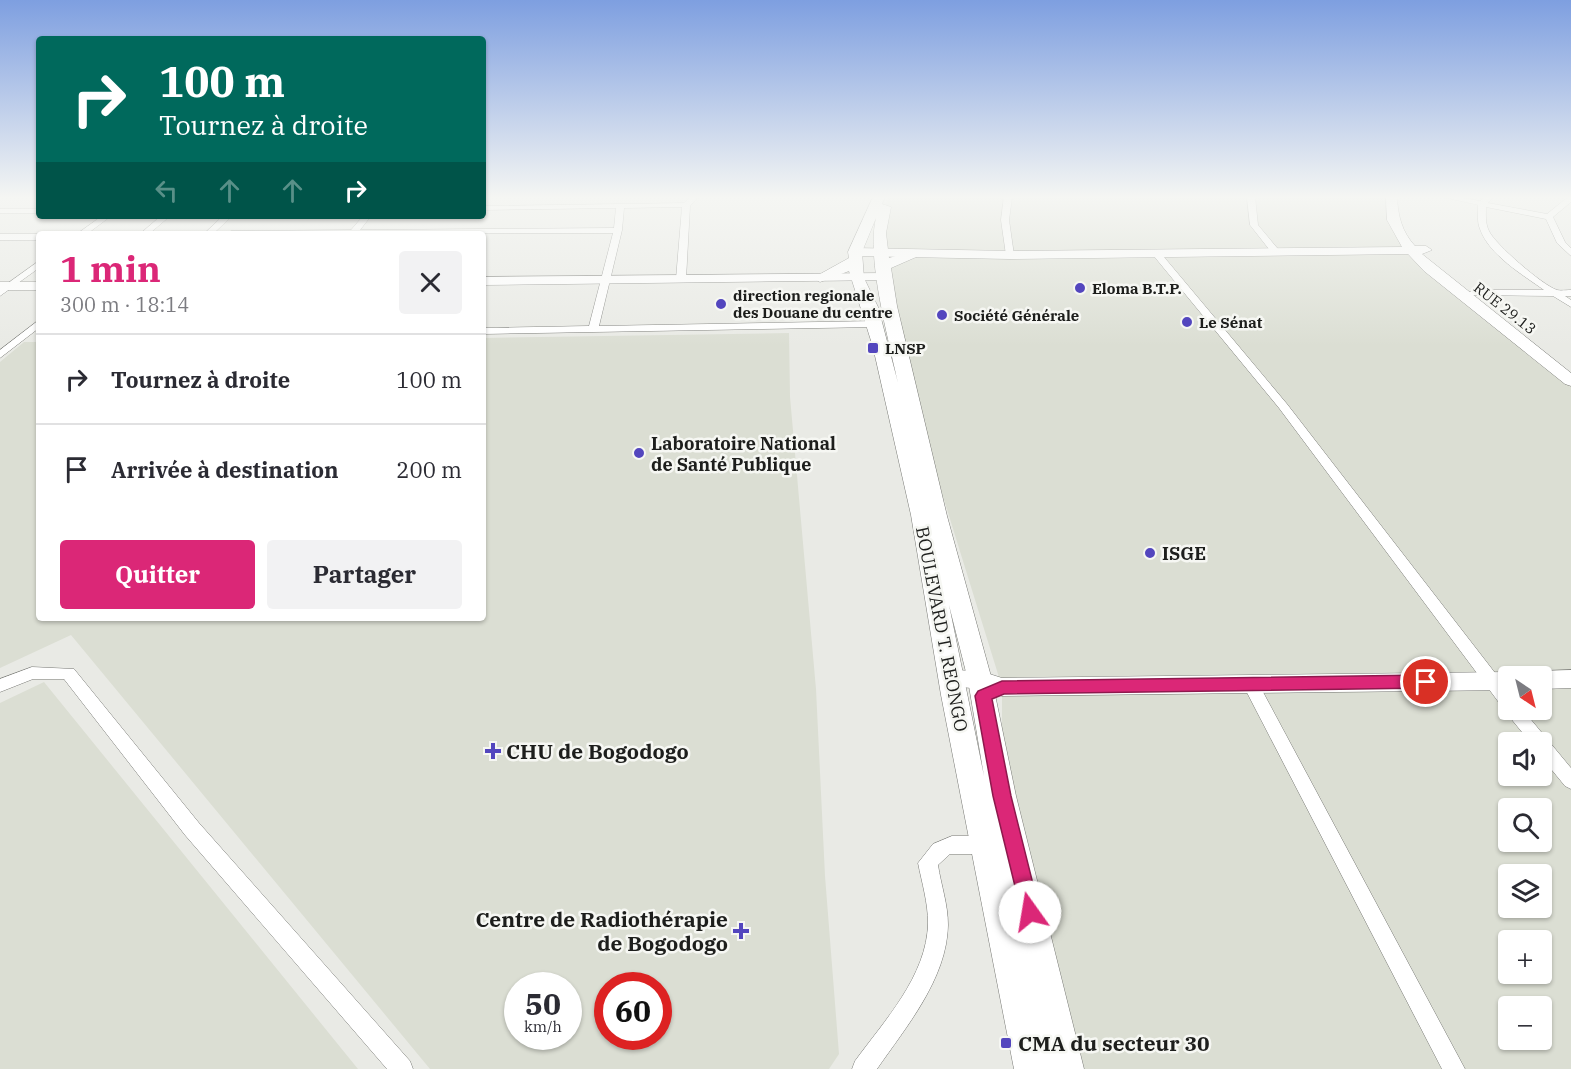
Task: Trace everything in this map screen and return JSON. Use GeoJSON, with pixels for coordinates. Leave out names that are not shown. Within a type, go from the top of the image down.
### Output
{"type":"FeatureCollection","features":[{"type":"Feature","properties":{"kind":"main road"},"geometry":{"type":"LineString","coordinates":[[856,263],[862,247]]}},
{"type":"Feature","properties":{"kind":"main road","name":"BOULEVARD T. REONGO"},"geometry":{"type":"LineString","coordinates":[[881,247],[889,306],[937,516],[989,688],[1002,796],[1067,1069]]}},
{"type":"Feature","properties":{"kind":"main road","name":"RUE 29.13"},"geometry":{"type":"LineString","coordinates":[[1409,247],[1429,268],[1571,381]]}},
{"type":"Feature","properties":{"kind":"main road"},"geometry":{"type":"LineString","coordinates":[[1424,247],[1473,293],[1571,368]]}},
{"type":"Feature","properties":{"kind":"main road"},"geometry":{"type":"LineString","coordinates":[[486,281],[820,278],[881,252],[1010,255],[1426,250]]}},
{"type":"Feature","properties":{"kind":"main road"},"geometry":{"type":"LineString","coordinates":[[856,263],[884,272],[896,260],[916,254]]}},
{"type":"Feature","properties":{"kind":"main road","name":"BOULEVARD T. REONGO"},"geometry":{"type":"LineString","coordinates":[[856,263],[875,324],[921,515],[952,687],[1032,1069]]}},
{"type":"Feature","properties":{"kind":"main road"},"geometry":{"type":"LineString","coordinates":[[3,288],[36,286]]}},
{"type":"Feature","properties":{"kind":"main road"},"geometry":{"type":"LineString","coordinates":[[1552,680],[1571,679]]}},
{"type":"Feature","properties":{"kind":"main road"},"geometry":{"type":"LineString","coordinates":[[952,687],[1498,681]]}},
{"type":"Feature","properties":{"kind":"street"},"geometry":{"type":"LineString","coordinates":[[593,328],[614,247]]}},
{"type":"Feature","properties":{"kind":"street"},"geometry":{"type":"LineString","coordinates":[[681,279],[683,247]]}},
{"type":"Feature","properties":{"kind":"street"},"geometry":{"type":"LineString","coordinates":[[1009,247],[1010,255]]}},
{"type":"Feature","properties":{"kind":"street"},"geometry":{"type":"LineString","coordinates":[[1272,247],[1275,251]]}},
{"type":"Feature","properties":{"kind":"street"},"geometry":{"type":"LineString","coordinates":[[1498,247],[1516,264],[1571,304]]}},
{"type":"Feature","properties":{"kind":"street"},"geometry":{"type":"LineString","coordinates":[[1156,253],[1283,406],[1498,678]]}},
{"type":"Feature","properties":{"kind":"street"},"geometry":{"type":"LineString","coordinates":[[3,288],[36,266]]}},
{"type":"Feature","properties":{"kind":"street"},"geometry":{"type":"LineString","coordinates":[[1473,293],[1571,293]]}},
{"type":"Feature","properties":{"kind":"street"},"geometry":{"type":"LineString","coordinates":[[486,331],[875,324]]}},
{"type":"Feature","properties":{"kind":"street"},"geometry":{"type":"LineString","coordinates":[[0,355],[36,325]]}},
{"type":"Feature","properties":{"kind":"street"},"geometry":{"type":"LineString","coordinates":[[22,337],[36,337]]}},
{"type":"Feature","properties":{"kind":"street"},"geometry":{"type":"LineString","coordinates":[[0,686],[32,673],[51,671],[68,673],[192,829],[402,1069]]}},
{"type":"Feature","properties":{"kind":"street"},"geometry":{"type":"LineString","coordinates":[[1250,682],[1454,1069]]}},
{"type":"Feature","properties":{"kind":"street"},"geometry":{"type":"LineString","coordinates":[[1522,720],[1531,732]]}},
{"type":"Feature","properties":{"kind":"street"},"geometry":{"type":"LineString","coordinates":[[1552,758],[1571,782]]}},
{"type":"Feature","properties":{"kind":"street"},"geometry":{"type":"LineString","coordinates":[[863,1069],[918,989],[932,956],[938,930],[928,863],[936,850],[950,844],[984,844]]}},
{"type":"Feature","properties":{"kind":"shaded area"},"geometry":{"type":"Polygon","coordinates":[[[885,247],[1409,247],[1571,380],[1571,1069],[1066,1069],[1002,796],[1002,687],[911,393],[885,247]]]}},
{"type":"Feature","properties":{"kind":"shaded area","name":"CHU de Bogodogo"},"geometry":{"type":"Polygon","coordinates":[[[789,333],[790,397],[816,689],[825,876],[839,1054],[829,1069],[430,1069],[71,635],[0,668],[0,362],[24,342],[36,342],[36,621],[486,621],[486,338],[789,333]]]}},
{"type":"Feature","properties":{"kind":"shaded area"},"geometry":{"type":"Polygon","coordinates":[[[44,682],[358,1069],[0,1069],[0,703],[44,682]]]}},
{"type":"Feature","properties":{"kind":"place","name":"Eloma B.T.P."},"geometry":{"type":"Point","coordinates":[1080,288]}},
{"type":"Feature","properties":{"kind":"place","name":"direction regionale des Douane du centre"},"geometry":{"type":"Point","coordinates":[721,304]}},
{"type":"Feature","properties":{"kind":"place","name":"Société Générale"},"geometry":{"type":"Point","coordinates":[942,315]}},
{"type":"Feature","properties":{"kind":"place","name":"Le Sénat"},"geometry":{"type":"Point","coordinates":[1187,322]}},
{"type":"Feature","properties":{"kind":"place","name":"LNSP"},"geometry":{"type":"Point","coordinates":[873,348]}},
{"type":"Feature","properties":{"kind":"place","name":"Laboratoire National de Santé Publique"},"geometry":{"type":"Point","coordinates":[639,453]}},
{"type":"Feature","properties":{"kind":"place","name":"ISGE"},"geometry":{"type":"Point","coordinates":[1150,553]}},
{"type":"Feature","properties":{"kind":"place","name":"CHU de Bogodogo"},"geometry":{"type":"Point","coordinates":[493,751]}},
{"type":"Feature","properties":{"kind":"place","name":"Centre de Radiothérapie de Bogodogo"},"geometry":{"type":"Point","coordinates":[741,931]}},
{"type":"Feature","properties":{"kind":"place","name":"CMA du secteur 30"},"geometry":{"type":"Point","coordinates":[1006,1043]}},
{"type":"Feature","properties":{"kind":"route"},"geometry":{"type":"LineString","coordinates":[[1030,912],[1002,796],[984,696],[1002,687],[1250,682],[1426,682]]}}]}
